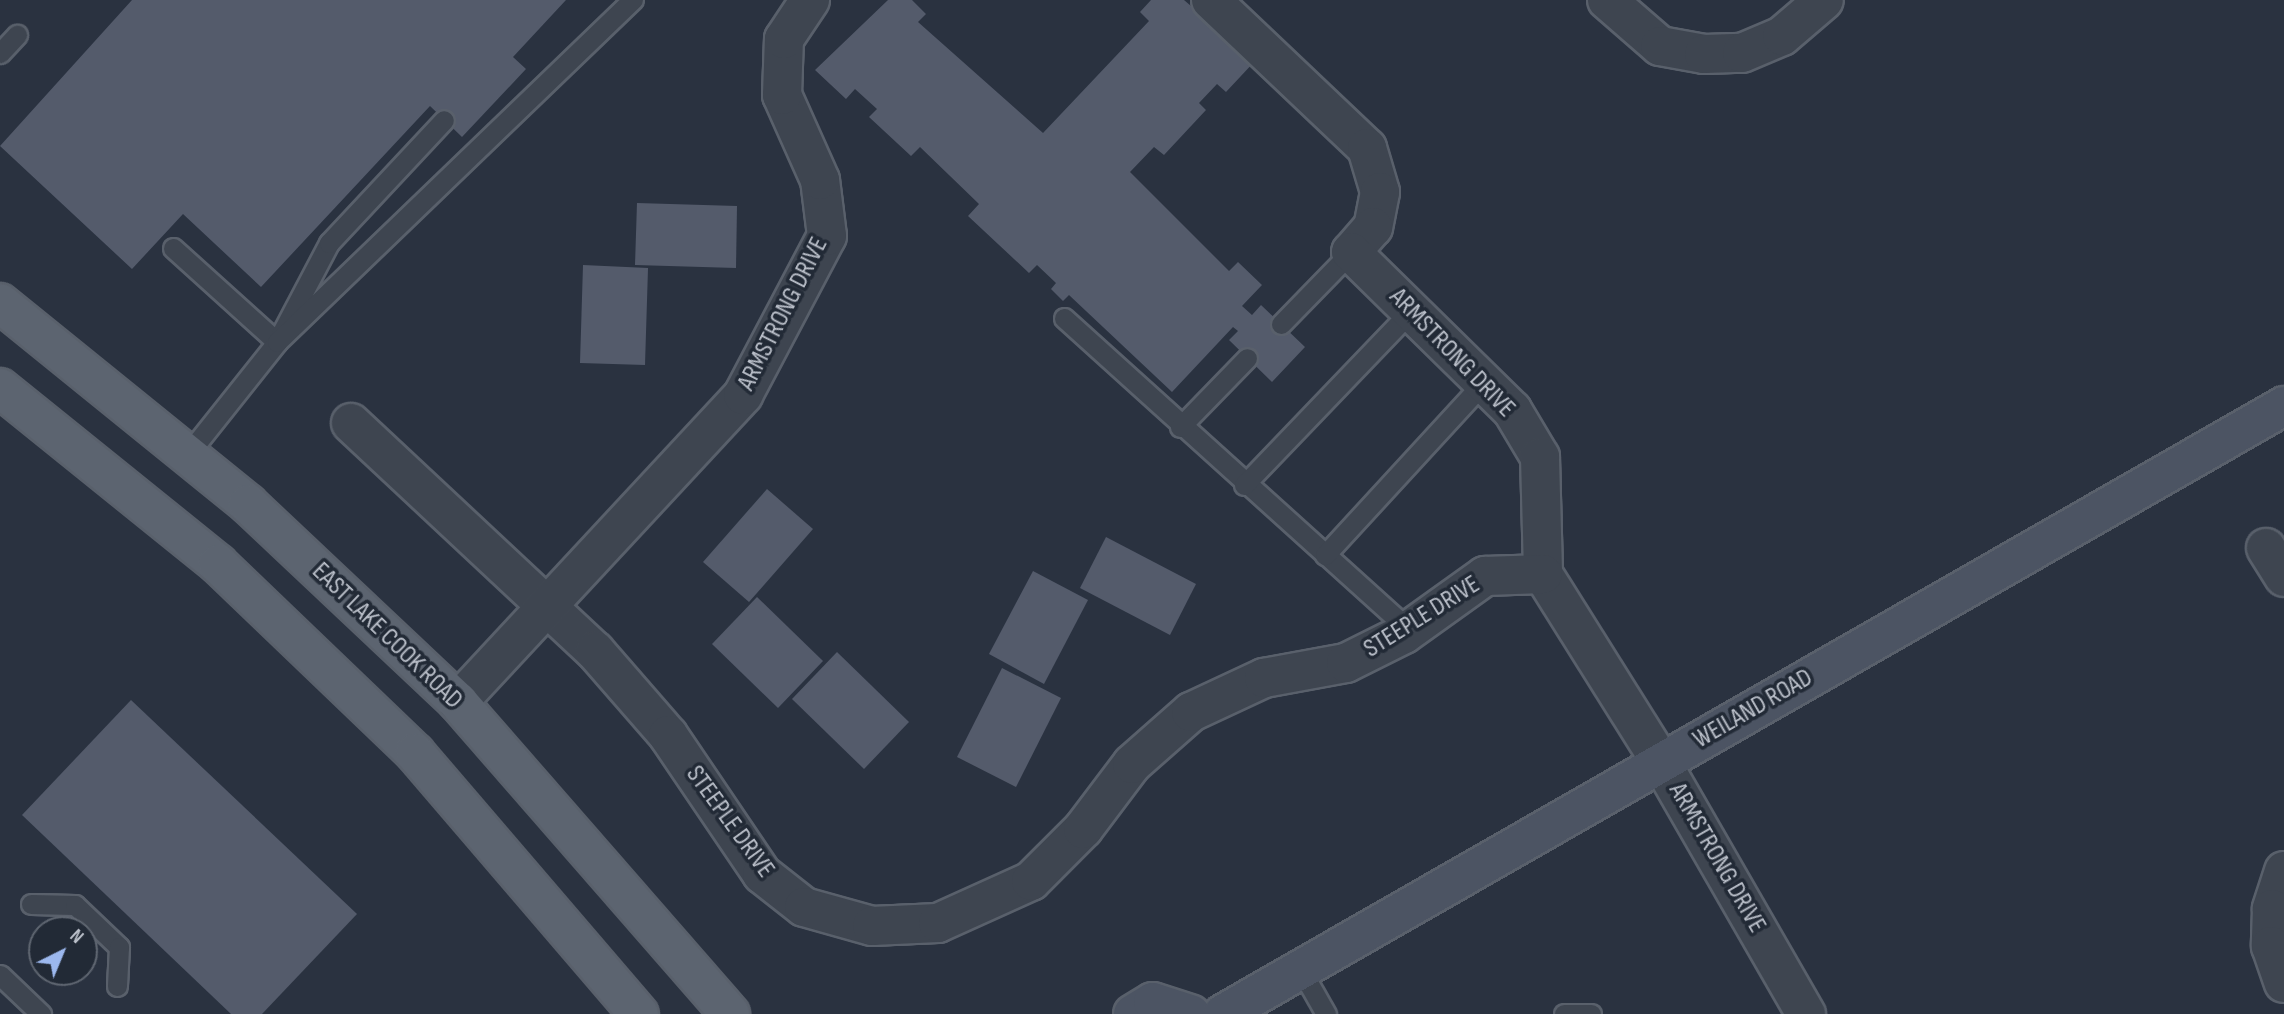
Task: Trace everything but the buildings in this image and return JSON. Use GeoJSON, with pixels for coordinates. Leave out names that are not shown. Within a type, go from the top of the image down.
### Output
{"type":"FeatureCollection","features":[{"type":"Feature","properties":{"kind":"main road","name":"EAST LAKE COOK ROAD"},"geometry":{"type":"LineString","coordinates":[[0,303],[188,454],[458,702],[730,1014]]}},
{"type":"Feature","properties":{"kind":"main road"},"geometry":{"type":"LineString","coordinates":[[0,388],[218,564],[415,753],[639,1014]]}},
{"type":"Feature","properties":{"kind":"main road","name":"WEILAND ROAD"},"geometry":{"type":"LineString","coordinates":[[1223,1014],[2284,406]]}},
{"type":"Feature","properties":{"kind":"main road"},"geometry":{"type":"LineString","coordinates":[[1133,1014],[1153,1002],[1191,1014]]}},
{"type":"Feature","properties":{"kind":"street","name":"ARMSTRONG DRIVE"},"geometry":{"type":"LineString","coordinates":[[458,702],[548,610],[743,396],[827,236],[820,180],[782,95],[783,39],[810,0]]}},
{"type":"Feature","properties":{"kind":"street"},"geometry":{"type":"LineString","coordinates":[[1211,0],[1367,148],[1380,192],[1373,227],[1351,252]]}},
{"type":"Feature","properties":{"kind":"street"},"geometry":{"type":"LineString","coordinates":[[1607,0],[1660,46],[1704,54],[1742,53],[1782,36],[1824,0]]}},
{"type":"Feature","properties":{"kind":"street","name":"ARMSTRONG DRIVE"},"geometry":{"type":"LineString","coordinates":[[1351,252],[1413,309],[1512,410],[1540,457],[1543,574],[1661,762],[1806,1014]]}},
{"type":"Feature","properties":{"kind":"street","name":"STEEPLE DRIVE"},"geometry":{"type":"LineString","coordinates":[[351,423],[548,610],[595,651],[668,735],[762,874],[804,907],[872,926],[938,923],[1031,881],[1083,829],[1132,764],[1191,712],[1264,678],[1346,663],[1409,630],[1485,576],[1543,574]]}},
{"type":"Feature","properties":{"kind":"street"},"geometry":{"type":"LineString","coordinates":[[2284,871],[2272,909],[2271,946],[2284,983]]}},
{"type":"Feature","properties":{"kind":"lane"},"geometry":{"type":"LineString","coordinates":[[188,454],[277,342],[633,0]]}},
{"type":"Feature","properties":{"kind":"lane"},"geometry":{"type":"LineString","coordinates":[[0,53],[17,35]]}},
{"type":"Feature","properties":{"kind":"lane"},"geometry":{"type":"LineString","coordinates":[[277,342],[329,243],[444,120]]}},
{"type":"Feature","properties":{"kind":"lane"},"geometry":{"type":"LineString","coordinates":[[173,248],[277,342]]}},
{"type":"Feature","properties":{"kind":"lane"},"geometry":{"type":"LineString","coordinates":[[1281,324],[1351,252]]}},
{"type":"Feature","properties":{"kind":"lane"},"geometry":{"type":"LineString","coordinates":[[1244,485],[1413,309]]}},
{"type":"Feature","properties":{"kind":"lane"},"geometry":{"type":"LineString","coordinates":[[1064,318],[1244,485],[1409,630]]}},
{"type":"Feature","properties":{"kind":"lane"},"geometry":{"type":"LineString","coordinates":[[1180,427],[1247,358]]}},
{"type":"Feature","properties":{"kind":"lane"},"geometry":{"type":"LineString","coordinates":[[1325,555],[1484,382]]}},
{"type":"Feature","properties":{"kind":"lane"},"geometry":{"type":"LineString","coordinates":[[31,904],[75,905],[119,947],[117,985]]}},
{"type":"Feature","properties":{"kind":"lane"},"geometry":{"type":"LineString","coordinates":[[1301,970],[1326,1014]]}},
{"type":"Feature","properties":{"kind":"lane"},"geometry":{"type":"LineString","coordinates":[[0,975],[41,1014]]}},
{"type":"Feature","properties":{"kind":"lane"},"geometry":{"type":"LineString","coordinates":[[1564,1014],[1591,1014]]}}]}
